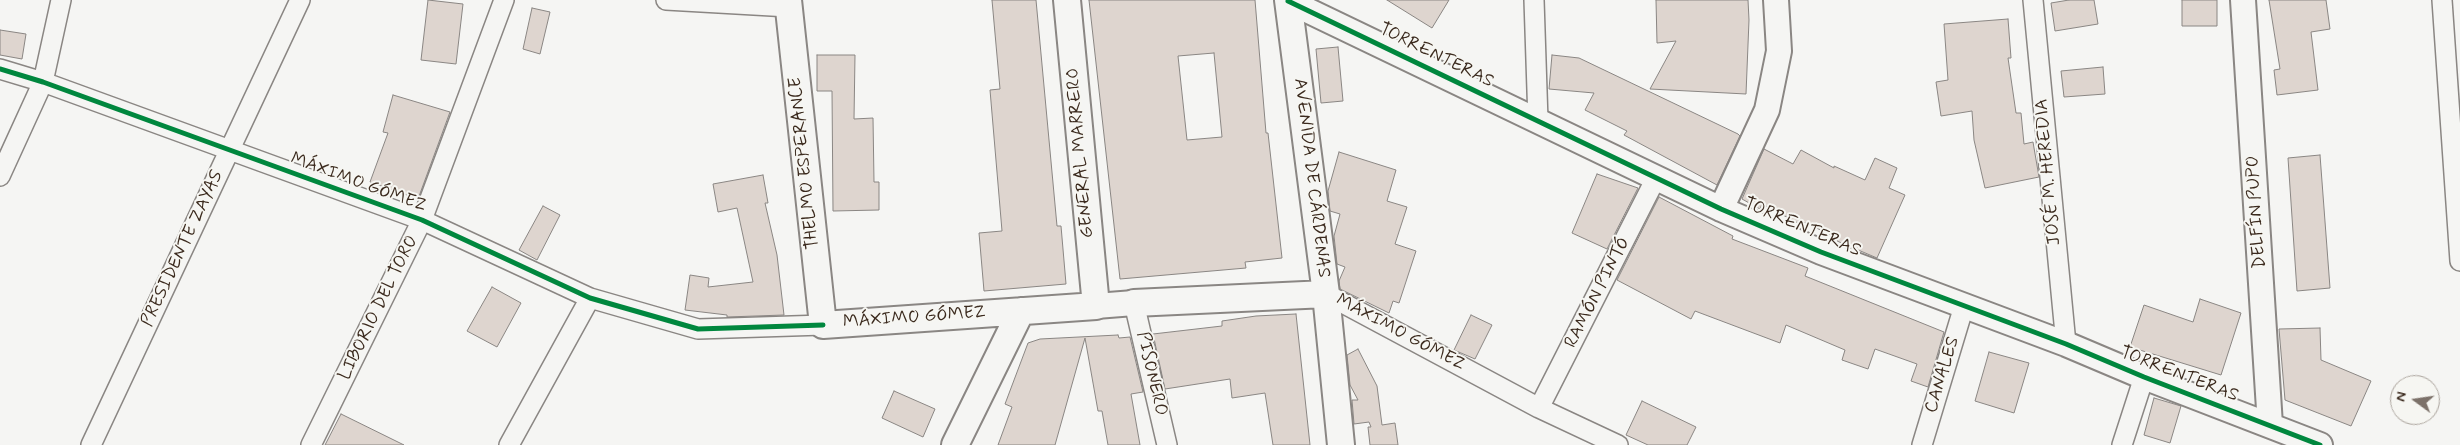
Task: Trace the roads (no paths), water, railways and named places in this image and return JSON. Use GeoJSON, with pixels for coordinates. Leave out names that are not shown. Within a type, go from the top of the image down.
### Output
{"type":"FeatureCollection","features":[{"type":"Feature","properties":{"kind":"main road","name":"GENERAL MARRERO"},"geometry":{"type":"LineString","coordinates":[[1067,0],[1096,306]]}},
{"type":"Feature","properties":{"kind":"main road","name":"AVENIDA DE CÁRDENAS"},"geometry":{"type":"LineString","coordinates":[[1288,1],[1326,294],[1341,445]]}},
{"type":"Feature","properties":{"kind":"main road","name":"THELMO ESPERANCE"},"geometry":{"type":"LineString","coordinates":[[789,4],[823,325]]}},
{"type":"Feature","properties":{"kind":"main road","name":"MÁXIMO GÓMEZ"},"geometry":{"type":"LineString","coordinates":[[1134,303],[1326,294]]}},
{"type":"Feature","properties":{"kind":"main road","name":"MÁXIMO GÓMEZ"},"geometry":{"type":"LineString","coordinates":[[823,325],[1096,306]]}},
{"type":"Feature","properties":{"kind":"main road"},"geometry":{"type":"LineString","coordinates":[[955,445],[1021,311]]}},
{"type":"Feature","properties":{"kind":"street"},"geometry":{"type":"LineString","coordinates":[[0,176],[43,82],[61,0]]}},
{"type":"Feature","properties":{"kind":"street","name":"PRESIDENTE ZAYAS"},"geometry":{"type":"LineString","coordinates":[[91,445],[300,0]]}},
{"type":"Feature","properties":{"kind":"street","name":"LIBORIO DEL TORO"},"geometry":{"type":"LineString","coordinates":[[311,445],[422,220],[504,0]]}},
{"type":"Feature","properties":{"kind":"street"},"geometry":{"type":"LineString","coordinates":[[666,0],[789,4]]}},
{"type":"Feature","properties":{"kind":"street"},"geometry":{"type":"LineString","coordinates":[[1534,0],[1538,121]]}},
{"type":"Feature","properties":{"kind":"street"},"geometry":{"type":"LineString","coordinates":[[1721,209],[1767,110],[1779,51],[1776,0]]}},
{"type":"Feature","properties":{"kind":"street","name":"JOSÉ M. HEREDIA"},"geometry":{"type":"LineString","coordinates":[[2032,0],[2066,344]]}},
{"type":"Feature","properties":{"kind":"street","name":"DELFÍN PUPO"},"geometry":{"type":"LineString","coordinates":[[2243,0],[2270,425]]}},
{"type":"Feature","properties":{"kind":"street"},"geometry":{"type":"LineString","coordinates":[[2442,0],[2460,261]]}},
{"type":"Feature","properties":{"kind":"street","name":"TORRENTERAS"},"geometry":{"type":"LineString","coordinates":[[1288,1],[1721,209],[1822,252],[2066,344],[2144,377],[2320,445]]}},
{"type":"Feature","properties":{"kind":"street","name":"MÁXIMO GÓMEZ"},"geometry":{"type":"LineString","coordinates":[[0,69],[43,82],[422,220],[590,298],[698,329],[823,325]]}},
{"type":"Feature","properties":{"kind":"street","name":"RAMÓN PINTÓ"},"geometry":{"type":"LineString","coordinates":[[1539,408],[1656,178]]}},
{"type":"Feature","properties":{"kind":"street","name":"MÁXIMO GÓMEZ"},"geometry":{"type":"LineString","coordinates":[[1326,294],[1539,408],[1618,445]]}},
{"type":"Feature","properties":{"kind":"street"},"geometry":{"type":"LineString","coordinates":[[509,445],[590,298]]}},
{"type":"Feature","properties":{"kind":"street"},"geometry":{"type":"LineString","coordinates":[[1096,306],[1134,303]]}},
{"type":"Feature","properties":{"kind":"street","name":"PISONERO"},"geometry":{"type":"LineString","coordinates":[[1134,303],[1167,445]]}},
{"type":"Feature","properties":{"kind":"street","name":"CANALES"},"geometry":{"type":"LineString","coordinates":[[1922,445],[1964,306]]}},
{"type":"Feature","properties":{"kind":"street"},"geometry":{"type":"LineString","coordinates":[[2122,445],[2144,377]]}}]}
